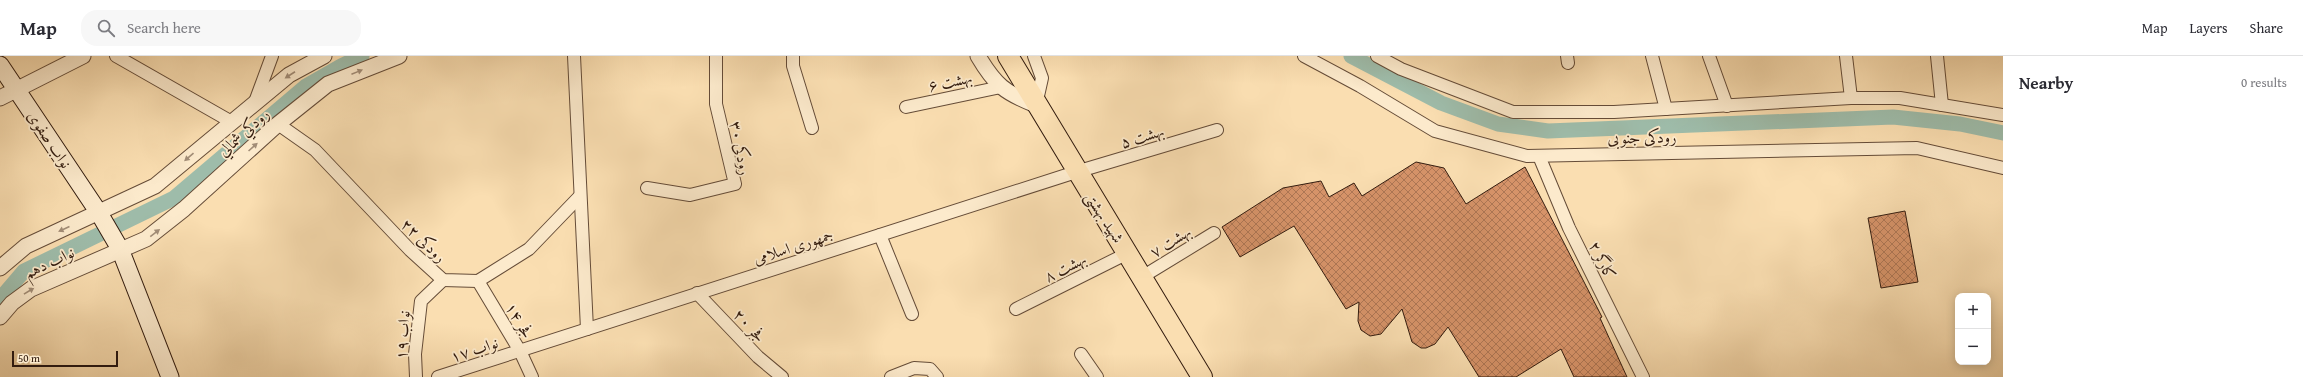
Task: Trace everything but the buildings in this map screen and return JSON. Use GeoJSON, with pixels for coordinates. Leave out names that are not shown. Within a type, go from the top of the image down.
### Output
{"type":"FeatureCollection","features":[{"type":"Feature","properties":{"kind":"main road","name":"شهید بهشتی"},"geometry":{"type":"LineString","coordinates":[[1008,56],[1076,172],[1128,253],[1202,377]]}},
{"type":"Feature","properties":{"kind":"main road","name":"نواب صفوی"},"geometry":{"type":"LineString","coordinates":[[0,64],[99,213],[120,249]]}},
{"type":"Feature","properties":{"kind":"main road"},"geometry":{"type":"LineString","coordinates":[[120,249],[170,377]]}},
{"type":"Feature","properties":{"kind":"street"},"geometry":{"type":"LineString","coordinates":[[0,98],[16,88],[83,56]]}},
{"type":"Feature","properties":{"kind":"street"},"geometry":{"type":"LineString","coordinates":[[116,56],[230,121]]}},
{"type":"Feature","properties":{"kind":"street"},"geometry":{"type":"LineString","coordinates":[[255,102],[272,56]]}},
{"type":"Feature","properties":{"kind":"street","name":"رودکي شمالي"},"geometry":{"type":"LineString","coordinates":[[99,213],[155,186],[230,121],[289,75],[324,56]]}},
{"type":"Feature","properties":{"kind":"street","name":"رودکي شمالي"},"geometry":{"type":"LineString","coordinates":[[120,249],[146,239],[179,214],[278,124],[328,84],[399,56]]}},
{"type":"Feature","properties":{"kind":"street"},"geometry":{"type":"LineString","coordinates":[[574,56],[587,329]]}},
{"type":"Feature","properties":{"kind":"street","name":"رودکی ۳۰"},"geometry":{"type":"LineString","coordinates":[[647,188],[690,194],[735,184],[716,104],[716,56]]}},
{"type":"Feature","properties":{"kind":"street"},"geometry":{"type":"LineString","coordinates":[[793,56],[794,66],[812,128]]}},
{"type":"Feature","properties":{"kind":"street"},"geometry":{"type":"LineString","coordinates":[[978,56],[1000,87],[1012,96],[1036,105],[1042,78],[1034,56]]}},
{"type":"Feature","properties":{"kind":"street","name":"رودکی جنوبی"},"geometry":{"type":"LineString","coordinates":[[1304,56],[1360,86],[1434,131],[1527,156],[1917,148],[2003,168]]}},
{"type":"Feature","properties":{"kind":"street","name":"رودکی جنوبی"},"geometry":{"type":"LineString","coordinates":[[1377,56],[1401,69],[1513,112],[1614,112],[1851,98],[1900,98],[2003,114]]}},
{"type":"Feature","properties":{"kind":"street"},"geometry":{"type":"LineString","coordinates":[[1652,56],[1666,109]]}},
{"type":"Feature","properties":{"kind":"street"},"geometry":{"type":"LineString","coordinates":[[1709,56],[1727,106]]}},
{"type":"Feature","properties":{"kind":"street"},"geometry":{"type":"LineString","coordinates":[[1846,56],[1851,98]]}},
{"type":"Feature","properties":{"kind":"street"},"geometry":{"type":"LineString","coordinates":[[1937,56],[1942,105]]}},
{"type":"Feature","properties":{"kind":"street","name":"بهشت ۶"},"geometry":{"type":"LineString","coordinates":[[906,107],[1000,87]]}},
{"type":"Feature","properties":{"kind":"street","name":"رودکی ۲۲"},"geometry":{"type":"LineString","coordinates":[[278,124],[315,150],[410,250],[443,280],[478,281]]}},
{"type":"Feature","properties":{"kind":"street","name":"بهشت ۵"},"geometry":{"type":"LineString","coordinates":[[1076,172],[1217,130]]}},
{"type":"Feature","properties":{"kind":"street","name":"کارگر ۲"},"geometry":{"type":"LineString","coordinates":[[1540,156],[1569,228],[1643,377]]}},
{"type":"Feature","properties":{"kind":"street","name":"جمهوری اسلامی"},"geometry":{"type":"LineString","coordinates":[[520,350],[1076,172]]}},
{"type":"Feature","properties":{"kind":"street"},"geometry":{"type":"LineString","coordinates":[[478,281],[529,249],[580,196]]}},
{"type":"Feature","properties":{"kind":"street","name":"نواب دهم"},"geometry":{"type":"LineString","coordinates":[[0,268],[26,246],[99,213]]}},
{"type":"Feature","properties":{"kind":"street","name":"بهشت ۷"},"geometry":{"type":"LineString","coordinates":[[1142,277],[1214,233]]}},
{"type":"Feature","properties":{"kind":"street"},"geometry":{"type":"LineString","coordinates":[[880,235],[912,314]]}},
{"type":"Feature","properties":{"kind":"street","name":"نواب دهم"},"geometry":{"type":"LineString","coordinates":[[0,317],[12,303],[31,289],[120,249]]}},
{"type":"Feature","properties":{"kind":"street","name":"بهشت ۸"},"geometry":{"type":"LineString","coordinates":[[1016,309],[1128,253]]}},
{"type":"Feature","properties":{"kind":"street","name":"نواب ۱۹"},"geometry":{"type":"LineString","coordinates":[[416,377],[415,354],[421,302],[443,280]]}},
{"type":"Feature","properties":{"kind":"street","name":"فجر ۱۴"},"geometry":{"type":"LineString","coordinates":[[478,281],[520,350],[532,377]]}},
{"type":"Feature","properties":{"kind":"street","name":"فجر ۲۰"},"geometry":{"type":"LineString","coordinates":[[697,293],[758,357],[782,377]]}},
{"type":"Feature","properties":{"kind":"street","name":"نواب ۱۷"},"geometry":{"type":"LineString","coordinates":[[438,377],[520,350]]}},
{"type":"Feature","properties":{"kind":"street"},"geometry":{"type":"LineString","coordinates":[[1082,354],[1097,377]]}},
{"type":"Feature","properties":{"kind":"street"},"geometry":{"type":"LineString","coordinates":[[891,377],[914,368],[930,369],[937,377]]}},
{"type":"Feature","properties":{"kind":"waterway"},"geometry":{"type":"LineString","coordinates":[[0,299],[24,271],[174,198],[306,86],[362,56]]}},
{"type":"Feature","properties":{"kind":"waterway"},"geometry":{"type":"LineString","coordinates":[[1351,56],[1441,103],[1498,124],[1548,131],[1893,117],[1960,124],[2003,133]]}}]}
